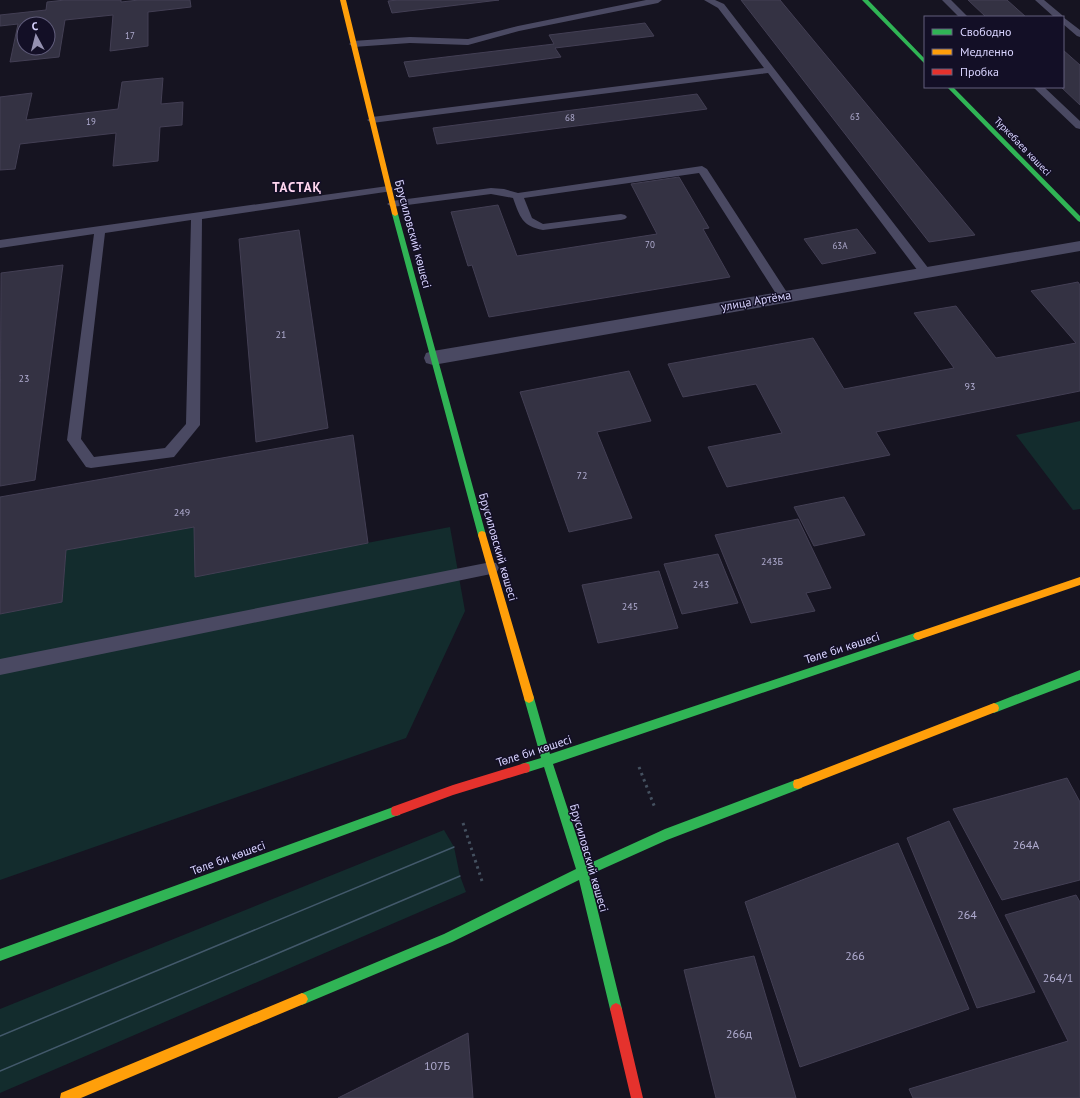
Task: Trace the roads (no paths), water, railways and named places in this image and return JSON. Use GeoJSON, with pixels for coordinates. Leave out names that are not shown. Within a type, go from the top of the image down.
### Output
{"type":"FeatureCollection","features":[{"type":"Feature","properties":{"kind":"street","name":"Брусиловский көшесі"},"geometry":{"type":"LineString","coordinates":[[342,0],[388,189],[491,568],[547,761],[583,872],[637,1098]]}},
{"type":"Feature","properties":{"kind":"street"},"geometry":{"type":"LineString","coordinates":[[865,0],[924,61]]}},
{"type":"Feature","properties":{"kind":"street","name":"Түркебаев көшесі"},"geometry":{"type":"LineString","coordinates":[[951,88],[1080,220]]}},
{"type":"Feature","properties":{"kind":"street","name":"улица Артёма"},"geometry":{"type":"LineString","coordinates":[[433,358],[784,296],[1080,246]]}},
{"type":"Feature","properties":{"kind":"street","name":"Төле би көшесі"},"geometry":{"type":"LineString","coordinates":[[0,955],[453,790],[547,761],[1080,582]]}},
{"type":"Feature","properties":{"kind":"street"},"geometry":{"type":"LineString","coordinates":[[66,1098],[448,938],[583,872],[665,835],[1080,674]]}},
{"type":"Feature","properties":{"kind":"lane"},"geometry":{"type":"LineString","coordinates":[[353,44],[410,40],[468,42],[525,27],[658,0]]}},
{"type":"Feature","properties":{"kind":"lane"},"geometry":{"type":"LineString","coordinates":[[708,0],[721,6],[925,272]]}},
{"type":"Feature","properties":{"kind":"lane"},"geometry":{"type":"LineString","coordinates":[[946,0],[963,16]]}},
{"type":"Feature","properties":{"kind":"lane"},"geometry":{"type":"LineString","coordinates":[[1040,0],[1058,16]]}},
{"type":"Feature","properties":{"kind":"lane"},"geometry":{"type":"LineString","coordinates":[[1064,21],[1080,34]]}},
{"type":"Feature","properties":{"kind":"lane"},"geometry":{"type":"LineString","coordinates":[[372,120],[770,70]]}},
{"type":"Feature","properties":{"kind":"lane"},"geometry":{"type":"LineString","coordinates":[[1039,88],[1080,126]]}},
{"type":"Feature","properties":{"kind":"lane"},"geometry":{"type":"LineString","coordinates":[[392,204],[491,191],[504,192],[518,196],[702,169],[784,296]]}},
{"type":"Feature","properties":{"kind":"lane"},"geometry":{"type":"LineString","coordinates":[[0,244],[388,189]]}},
{"type":"Feature","properties":{"kind":"lane"},"geometry":{"type":"LineString","coordinates":[[518,196],[528,222],[534,226],[543,228],[621,217]]}},
{"type":"Feature","properties":{"kind":"lane"},"geometry":{"type":"LineString","coordinates":[[100,230],[74,440],[92,463],[169,453],[193,425],[197,216]]}},
{"type":"Feature","properties":{"kind":"lane"},"geometry":{"type":"LineString","coordinates":[[0,668],[491,568]]}},
{"type":"Feature","properties":{"kind":"tram line"},"geometry":{"type":"LineString","coordinates":[[0,1036],[454,847]]}},
{"type":"Feature","properties":{"kind":"tram line"},"geometry":{"type":"LineString","coordinates":[[0,1071],[460,876]]}},
{"type":"Feature","properties":{"kind":"district","name":"ТАСТАҚ"},"geometry":{"type":"Point","coordinates":[297,187]}}]}
